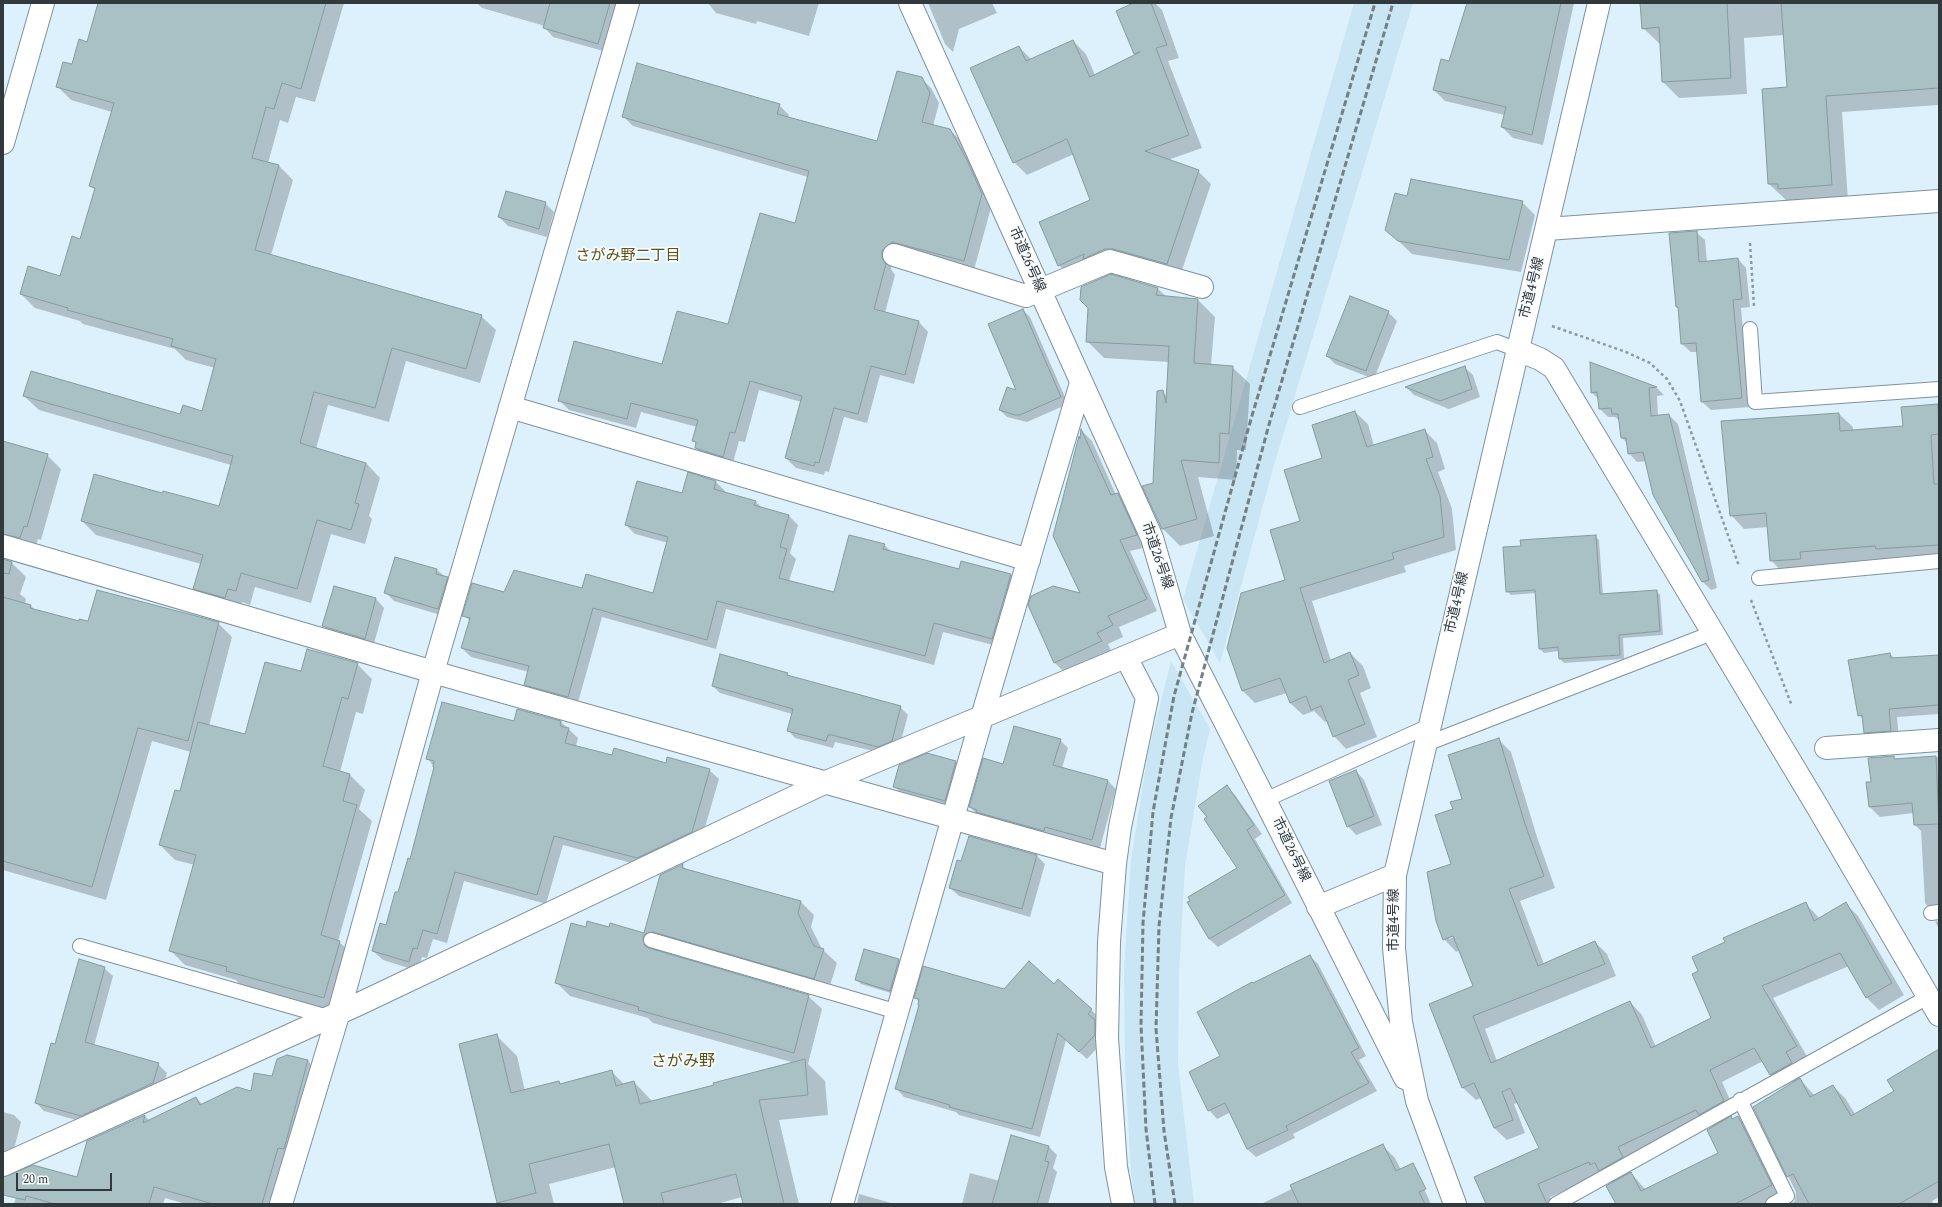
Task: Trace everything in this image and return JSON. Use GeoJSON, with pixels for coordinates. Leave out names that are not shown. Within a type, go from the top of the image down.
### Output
{"type":"FeatureCollection","features":[{"type":"Feature","properties":{"kind":"street"},"geometry":{"type":"LineString","coordinates":[[3,143],[43,3]]}},
{"type":"Feature","properties":{"kind":"street"},"geometry":{"type":"LineString","coordinates":[[281,1204],[333,1014],[628,3]]}},
{"type":"Feature","properties":{"kind":"street","name":"市道26号線"},"geometry":{"type":"LineString","coordinates":[[910,3],[1152,538],[1180,634],[1416,1101]]}},
{"type":"Feature","properties":{"kind":"street","name":"市道4号線"},"geometry":{"type":"LineString","coordinates":[[1455,1204],[1416,1101],[1401,1022],[1394,948],[1395,875],[1547,229],[1598,3]]}},
{"type":"Feature","properties":{"kind":"street"},"geometry":{"type":"LineString","coordinates":[[1547,229],[1939,201]]}},
{"type":"Feature","properties":{"kind":"street"},"geometry":{"type":"LineString","coordinates":[[894,255],[1026,296],[1110,260],[1202,287]]}},
{"type":"Feature","properties":{"kind":"street"},"geometry":{"type":"LineString","coordinates":[[1518,350],[1540,359],[1554,368],[1817,806],[1934,1006]]}},
{"type":"Feature","properties":{"kind":"street"},"geometry":{"type":"LineString","coordinates":[[842,1204],[982,717],[1081,383]]}},
{"type":"Feature","properties":{"kind":"street"},"geometry":{"type":"LineString","coordinates":[[510,407],[1029,560]]}},
{"type":"Feature","properties":{"kind":"street"},"geometry":{"type":"LineString","coordinates":[[3,546],[433,672],[1115,864]]}},
{"type":"Feature","properties":{"kind":"street"},"geometry":{"type":"LineString","coordinates":[[3,1165],[333,1014],[826,782],[1180,634]]}},
{"type":"Feature","properties":{"kind":"street"},"geometry":{"type":"LineString","coordinates":[[1123,1204],[1116,1167],[1107,1038],[1109,942],[1115,864],[1120,827],[1147,698],[1126,657]]}},
{"type":"Feature","properties":{"kind":"street"},"geometry":{"type":"LineString","coordinates":[[1826,748],[1939,740]]}},
{"type":"Feature","properties":{"kind":"street"},"geometry":{"type":"LineString","coordinates":[[1318,907],[1395,875]]}},
{"type":"Feature","properties":{"kind":"lane"},"geometry":{"type":"LineString","coordinates":[[1750,329],[1755,402],[1939,389]]}},
{"type":"Feature","properties":{"kind":"lane"},"geometry":{"type":"LineString","coordinates":[[1300,407],[1497,342],[1518,350]]}},
{"type":"Feature","properties":{"kind":"lane"},"geometry":{"type":"LineString","coordinates":[[1759,578],[1939,561]]}},
{"type":"Feature","properties":{"kind":"lane"},"geometry":{"type":"LineString","coordinates":[[1265,800],[1427,735],[1712,633]]}},
{"type":"Feature","properties":{"kind":"lane"},"geometry":{"type":"LineString","coordinates":[[651,940],[898,1012]]}},
{"type":"Feature","properties":{"kind":"lane"},"geometry":{"type":"LineString","coordinates":[[80,946],[333,1014]]}},
{"type":"Feature","properties":{"kind":"lane"},"geometry":{"type":"LineString","coordinates":[[1556,1204],[1740,1100],[1934,1006]]}},
{"type":"Feature","properties":{"kind":"lane"},"geometry":{"type":"LineString","coordinates":[[1740,1100],[1787,1196],[1773,1204]]}},
{"type":"Feature","properties":{"kind":"path"},"geometry":{"type":"LineString","coordinates":[[1748,214],[1755,316],[1750,329]]}},
{"type":"Feature","properties":{"kind":"path"},"geometry":{"type":"LineString","coordinates":[[1548,324],[1638,357],[1650,363],[1667,379],[1680,401],[1741,573]]}},
{"type":"Feature","properties":{"kind":"path"},"geometry":{"type":"LineString","coordinates":[[1749,595],[1788,698],[1794,710]]}},
{"type":"Feature","properties":{"kind":"shaded area"},"geometry":{"type":"Polygon","coordinates":[[[1354,3],[1413,3],[1272,472],[1220,663],[1183,599],[1354,3]]]}},
{"type":"Feature","properties":{"kind":"shaded area"},"geometry":{"type":"Polygon","coordinates":[[[1171,661],[1210,729],[1202,763],[1185,866],[1179,974],[1178,1064],[1194,1204],[1135,1204],[1131,1173],[1125,1066],[1124,970],[1131,860],[1148,753],[1171,661]]]}},
{"type":"Feature","properties":{"kind":"building"},"geometry":{"type":"Polygon","coordinates":[[[98,3],[326,3],[301,89],[282,83],[274,109],[266,107],[252,158],[279,165],[255,250],[482,315],[466,369],[392,348],[375,408],[314,392],[300,443],[366,463],[355,503],[359,504],[351,530],[317,520],[297,589],[241,573],[236,591],[228,589],[225,598],[193,589],[203,555],[81,521],[94,474],[162,493],[163,491],[219,506],[233,456],[23,396],[31,371],[180,414],[183,405],[202,411],[216,359],[171,346],[173,339],[67,310],[68,308],[20,294],[28,266],[60,276],[72,236],[80,239],[95,188],[89,186],[114,103],[56,87],[63,62],[72,64],[79,39],[87,42],[98,3]]]}},
{"type":"Feature","properties":{"kind":"building"},"geometry":{"type":"Polygon","coordinates":[[[550,3],[610,3],[598,44],[543,28],[550,3]]]}},
{"type":"Feature","properties":{"kind":"building"},"geometry":{"type":"Polygon","coordinates":[[[1133,3],[1151,3],[1167,45],[1156,48],[1189,135],[1145,151],[1199,170],[1167,264],[1113,249],[1105,249],[1083,259],[1084,254],[1058,266],[1039,222],[1090,200],[1067,139],[1013,163],[970,68],[1019,46],[1026,61],[1073,40],[1090,77],[1140,52],[1134,54],[1116,11],[1133,3]]]}},
{"type":"Feature","properties":{"kind":"building"},"geometry":{"type":"Polygon","coordinates":[[[1467,3],[1561,3],[1532,135],[1501,127],[1506,107],[1433,90],[1441,59],[1449,61],[1467,3]]]}},
{"type":"Feature","properties":{"kind":"building"},"geometry":{"type":"Polygon","coordinates":[[[1640,3],[1727,3],[1731,78],[1662,82],[1659,27],[1642,29],[1640,3]]]}},
{"type":"Feature","properties":{"kind":"building"},"geometry":{"type":"Polygon","coordinates":[[[1781,3],[1939,3],[1939,88],[1826,96],[1832,185],[1778,189],[1778,184],[1768,184],[1762,89],[1787,87],[1781,3]]]}},
{"type":"Feature","properties":{"kind":"building"},"geometry":{"type":"Polygon","coordinates":[[[637,63],[780,104],[777,114],[877,141],[897,71],[922,77],[930,93],[922,122],[950,129],[966,158],[982,194],[964,261],[892,242],[882,251],[882,258],[886,264],[874,309],[919,321],[905,375],[871,366],[858,414],[834,408],[819,463],[815,462],[814,466],[785,458],[802,396],[750,381],[735,433],[730,432],[723,457],[695,448],[696,442],[692,441],[698,420],[631,403],[627,419],[558,401],[574,341],[662,364],[677,311],[728,324],[760,213],[795,223],[809,171],[622,117],[637,63]]]}},
{"type":"Feature","properties":{"kind":"building"},"geometry":{"type":"Polygon","coordinates":[[[1411,179],[1523,201],[1509,260],[1398,241],[1385,230],[1395,193],[1407,196],[1411,179]]]}},
{"type":"Feature","properties":{"kind":"building"},"geometry":{"type":"Polygon","coordinates":[[[506,191],[546,202],[539,229],[498,217],[506,191]]]}},
{"type":"Feature","properties":{"kind":"building"},"geometry":{"type":"Polygon","coordinates":[[[1697,231],[1699,262],[1738,258],[1742,299],[1733,300],[1742,398],[1701,402],[1696,343],[1681,344],[1669,233],[1697,231]]]}},
{"type":"Feature","properties":{"kind":"building"},"geometry":{"type":"Polygon","coordinates":[[[1111,274],[1158,288],[1156,295],[1198,299],[1194,363],[1233,366],[1229,434],[1220,433],[1219,463],[1181,460],[1197,519],[1162,529],[1142,486],[1153,483],[1157,391],[1163,390],[1166,403],[1169,346],[1086,342],[1088,308],[1080,300],[1081,287],[1111,274]]]}},
{"type":"Feature","properties":{"kind":"building"},"geometry":{"type":"Polygon","coordinates":[[[1350,296],[1389,311],[1366,371],[1326,356],[1350,296]]]}},
{"type":"Feature","properties":{"kind":"building"},"geometry":{"type":"Polygon","coordinates":[[[1023,309],[1061,397],[1020,415],[1015,415],[999,410],[1007,387],[1016,390],[988,324],[1023,309]]]}},
{"type":"Feature","properties":{"kind":"building"},"geometry":{"type":"Polygon","coordinates":[[[1590,362],[1657,387],[1649,388],[1651,416],[1669,414],[1709,580],[1702,582],[1653,495],[1643,452],[1628,454],[1626,438],[1621,438],[1618,414],[1612,414],[1611,408],[1599,409],[1597,392],[1591,393],[1590,362]]]}},
{"type":"Feature","properties":{"kind":"building"},"geometry":{"type":"Polygon","coordinates":[[[1465,366],[1472,389],[1440,401],[1405,387],[1465,366]]]}},
{"type":"Feature","properties":{"kind":"building"},"geometry":{"type":"Polygon","coordinates":[[[1938,404],[1939,434],[1931,435],[1934,484],[1939,484],[1939,545],[1876,549],[1875,546],[1800,552],[1801,559],[1770,561],[1766,513],[1730,516],[1721,421],[1839,413],[1840,431],[1903,426],[1901,407],[1938,404]]]}},
{"type":"Feature","properties":{"kind":"building"},"geometry":{"type":"Polygon","coordinates":[[[1355,411],[1367,447],[1425,429],[1433,457],[1426,459],[1440,496],[1444,537],[1392,553],[1394,559],[1300,588],[1324,663],[1350,652],[1359,675],[1348,680],[1365,724],[1333,737],[1321,706],[1311,710],[1306,696],[1290,703],[1280,678],[1242,691],[1227,648],[1241,593],[1285,580],[1270,530],[1300,521],[1284,470],[1322,458],[1312,425],[1355,411]]]}},
{"type":"Feature","properties":{"kind":"building"},"geometry":{"type":"Polygon","coordinates":[[[1081,429],[1111,495],[1118,493],[1137,535],[1120,540],[1147,599],[1108,616],[1113,625],[1097,633],[1102,641],[1054,663],[1028,605],[1031,596],[1053,586],[1080,593],[1053,536],[1079,436],[1080,439],[1081,429]]]}},
{"type":"Feature","properties":{"kind":"building"},"geometry":{"type":"Polygon","coordinates":[[[3,441],[48,454],[27,527],[24,526],[20,538],[3,534],[3,441]]]}},
{"type":"Feature","properties":{"kind":"building"},"geometry":{"type":"Polygon","coordinates":[[[688,472],[716,481],[714,489],[756,501],[754,505],[789,515],[780,547],[787,549],[779,578],[834,592],[849,535],[885,544],[883,549],[959,569],[961,561],[1011,574],[992,639],[934,623],[925,656],[717,601],[707,640],[593,608],[568,697],[524,685],[529,666],[461,648],[470,618],[462,616],[472,583],[504,592],[514,570],[582,588],[586,574],[653,593],[668,537],[625,525],[637,481],[682,493],[688,472]]]}},
{"type":"Feature","properties":{"kind":"building"},"geometry":{"type":"Polygon","coordinates":[[[1596,535],[1600,594],[1657,590],[1660,631],[1619,635],[1620,655],[1559,659],[1558,647],[1539,649],[1535,590],[1506,592],[1503,547],[1521,546],[1520,540],[1596,535]]]}},
{"type":"Feature","properties":{"kind":"building"},"geometry":{"type":"Polygon","coordinates":[[[395,557],[437,569],[436,574],[448,577],[438,609],[384,593],[395,557]]]}},
{"type":"Feature","properties":{"kind":"building"},"geometry":{"type":"Polygon","coordinates":[[[3,559],[12,562],[9,574],[3,573],[3,559]]]}},
{"type":"Feature","properties":{"kind":"building"},"geometry":{"type":"Polygon","coordinates":[[[334,586],[376,598],[365,639],[322,626],[334,586]]]}},
{"type":"Feature","properties":{"kind":"building"},"geometry":{"type":"Polygon","coordinates":[[[97,590],[219,622],[188,741],[138,728],[92,887],[3,861],[3,597],[31,605],[30,608],[79,621],[79,619],[88,621],[97,590]]]}},
{"type":"Feature","properties":{"kind":"building"},"geometry":{"type":"Polygon","coordinates":[[[307,649],[358,663],[348,699],[342,697],[323,766],[350,774],[343,801],[357,805],[321,935],[340,941],[324,998],[226,971],[227,967],[169,951],[196,855],[159,845],[175,790],[180,791],[198,722],[245,734],[265,662],[301,671],[307,649]]]}},
{"type":"Feature","properties":{"kind":"building"},"geometry":{"type":"Polygon","coordinates":[[[1890,653],[1891,658],[1939,655],[1939,705],[1889,709],[1891,731],[1864,733],[1862,715],[1858,716],[1848,660],[1890,653]]]}},
{"type":"Feature","properties":{"kind":"building"},"geometry":{"type":"Polygon","coordinates":[[[720,654],[788,673],[787,675],[901,706],[892,741],[878,747],[832,735],[828,735],[826,741],[787,731],[793,709],[712,686],[720,654]]]}},
{"type":"Feature","properties":{"kind":"building"},"geometry":{"type":"Polygon","coordinates":[[[442,702],[514,721],[517,709],[561,721],[560,726],[569,728],[565,743],[612,755],[614,748],[666,763],[667,757],[710,769],[692,832],[637,858],[554,836],[537,895],[455,872],[437,934],[423,930],[417,949],[413,948],[409,962],[372,951],[380,923],[386,925],[395,892],[398,892],[408,858],[410,859],[434,767],[434,761],[426,759],[442,702]]]}},
{"type":"Feature","properties":{"kind":"building"},"geometry":{"type":"Polygon","coordinates":[[[1014,726],[1061,739],[1053,765],[1108,780],[1092,840],[1045,827],[1044,831],[976,812],[977,810],[969,807],[983,758],[1003,764],[1014,726]]]}},
{"type":"Feature","properties":{"kind":"building"},"geometry":{"type":"Polygon","coordinates":[[[1499,738],[1525,824],[1544,876],[1509,889],[1538,966],[1595,941],[1605,964],[1473,1016],[1491,1063],[1630,1001],[1651,1048],[1711,1018],[1692,974],[1698,971],[1692,957],[1725,942],[1723,938],[1806,902],[1814,921],[1846,902],[1892,983],[1866,998],[1840,953],[1762,986],[1797,1046],[1786,1052],[1792,1063],[1770,1075],[1754,1048],[1710,1070],[1724,1101],[1699,1115],[1696,1110],[1618,1147],[1623,1157],[1599,1171],[1595,1163],[1590,1165],[1589,1162],[1538,1184],[1547,1204],[1486,1204],[1474,1177],[1539,1148],[1510,1088],[1502,1092],[1513,1120],[1494,1128],[1474,1083],[1462,1088],[1429,1004],[1473,986],[1453,936],[1443,940],[1436,921],[1427,872],[1451,864],[1435,815],[1453,809],[1450,802],[1462,799],[1448,755],[1499,738]]]}},
{"type":"Feature","properties":{"kind":"building"},"geometry":{"type":"Polygon","coordinates":[[[927,753],[956,761],[945,801],[893,787],[899,765],[927,753]]]}},
{"type":"Feature","properties":{"kind":"building"},"geometry":{"type":"Polygon","coordinates":[[[1894,756],[1894,759],[1936,756],[1939,824],[1914,825],[1912,803],[1869,807],[1866,782],[1871,782],[1868,758],[1894,756]]]}},
{"type":"Feature","properties":{"kind":"building"},"geometry":{"type":"Polygon","coordinates":[[[1356,770],[1374,816],[1347,827],[1329,781],[1356,770]]]}},
{"type":"Feature","properties":{"kind":"building"},"geometry":{"type":"Polygon","coordinates":[[[1227,785],[1254,825],[1247,830],[1285,895],[1209,939],[1187,902],[1190,901],[1188,897],[1237,868],[1204,819],[1207,817],[1198,806],[1227,785]]]}},
{"type":"Feature","properties":{"kind":"building"},"geometry":{"type":"Polygon","coordinates":[[[969,836],[1037,855],[1022,909],[949,888],[957,860],[961,861],[969,836]]]}},
{"type":"Feature","properties":{"kind":"building"},"geometry":{"type":"Polygon","coordinates":[[[683,864],[682,868],[801,901],[798,913],[814,946],[824,949],[814,979],[653,932],[645,934],[643,938],[645,946],[649,948],[809,995],[794,1053],[638,1010],[639,1007],[555,983],[571,923],[586,927],[587,921],[609,927],[610,923],[644,933],[660,875],[683,864]]]}},
{"type":"Feature","properties":{"kind":"building"},"geometry":{"type":"Polygon","coordinates":[[[864,949],[899,959],[890,991],[855,980],[864,949]]]}},
{"type":"Feature","properties":{"kind":"building"},"geometry":{"type":"Polygon","coordinates":[[[1310,955],[1359,1048],[1351,1052],[1369,1083],[1286,1126],[1288,1130],[1247,1149],[1225,1103],[1208,1111],[1189,1072],[1220,1056],[1197,1012],[1252,982],[1253,983],[1310,955]]]}},
{"type":"Feature","properties":{"kind":"building"},"geometry":{"type":"Polygon","coordinates":[[[79,959],[105,967],[85,1042],[159,1063],[153,1083],[81,1116],[35,1103],[51,1043],[55,1044],[79,959]]]}},
{"type":"Feature","properties":{"kind":"building"},"geometry":{"type":"Polygon","coordinates":[[[1029,961],[1054,984],[1058,979],[1092,1009],[1088,1014],[1095,1020],[1095,1035],[1079,1052],[1058,1033],[1032,1129],[949,1107],[950,1105],[895,1089],[919,1005],[919,999],[914,998],[923,966],[1004,989],[1029,961]]]}},
{"type":"Feature","properties":{"kind":"building"},"geometry":{"type":"Polygon","coordinates":[[[497,1034],[511,1093],[559,1081],[560,1084],[612,1070],[616,1086],[634,1081],[640,1104],[805,1059],[808,1095],[759,1100],[784,1204],[743,1204],[736,1174],[661,1193],[664,1204],[624,1204],[609,1144],[529,1164],[536,1193],[497,1203],[459,1044],[497,1034]]]}},
{"type":"Feature","properties":{"kind":"building"},"geometry":{"type":"Polygon","coordinates":[[[1939,1049],[1939,1181],[1899,1204],[1809,1204],[1793,1174],[1787,1177],[1753,1107],[1800,1078],[1810,1097],[1833,1085],[1851,1116],[1894,1091],[1887,1080],[1939,1049]]]}},
{"type":"Feature","properties":{"kind":"building"},"geometry":{"type":"Polygon","coordinates":[[[287,1055],[308,1060],[284,1149],[278,1148],[262,1204],[213,1204],[154,1187],[149,1204],[55,1204],[26,1196],[25,1200],[3,1195],[3,1177],[33,1165],[77,1177],[87,1141],[145,1115],[143,1123],[196,1097],[200,1105],[237,1087],[251,1091],[254,1073],[272,1076],[277,1059],[287,1055]]]}},
{"type":"Feature","properties":{"kind":"building"},"geometry":{"type":"Polygon","coordinates":[[[1731,1116],[1732,1119],[1738,1116],[1772,1185],[1735,1204],[1616,1204],[1606,1186],[1631,1172],[1641,1191],[1718,1153],[1707,1130],[1731,1116]]]}},
{"type":"Feature","properties":{"kind":"building"},"geometry":{"type":"Polygon","coordinates":[[[1011,1135],[1049,1146],[1045,1161],[1049,1162],[1037,1204],[992,1204],[1011,1135]]]}},
{"type":"Feature","properties":{"kind":"building"},"geometry":{"type":"Polygon","coordinates":[[[1383,1144],[1396,1171],[1413,1163],[1426,1189],[1419,1192],[1425,1204],[1299,1204],[1290,1185],[1383,1144]]]}},
{"type":"Feature","properties":{"kind":"railway"},"geometry":{"type":"LineString","coordinates":[[1155,1204],[1146,1129],[1141,1025],[1143,923],[1153,812],[1174,696],[1251,419],[1375,3]]}},
{"type":"Feature","properties":{"kind":"railway"},"geometry":{"type":"LineString","coordinates":[[1175,1204],[1164,1131],[1156,1029],[1159,926],[1171,818],[1192,713],[1268,428],[1393,3]]}},
{"type":"Feature","properties":{"kind":"district","name":"さがみ野二丁目"},"geometry":{"type":"Point","coordinates":[628,257]}},
{"type":"Feature","properties":{"kind":"district","name":"さがみ野"},"geometry":{"type":"Point","coordinates":[683,1063]}}]}
